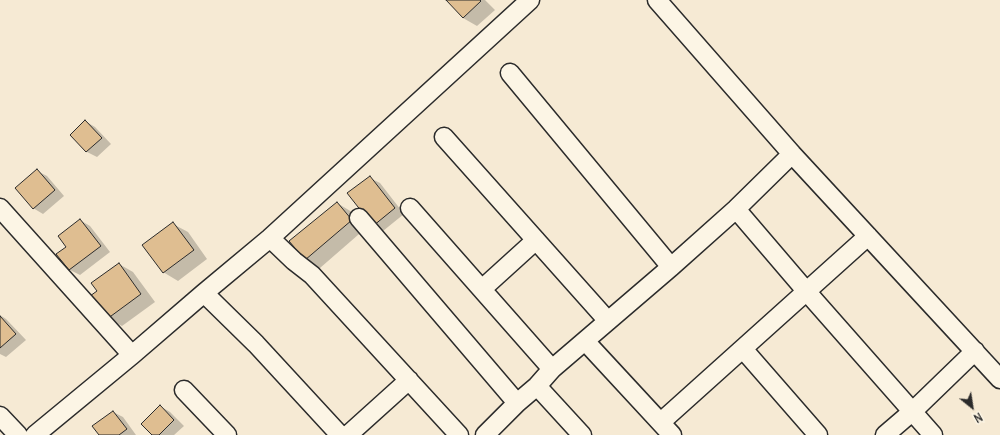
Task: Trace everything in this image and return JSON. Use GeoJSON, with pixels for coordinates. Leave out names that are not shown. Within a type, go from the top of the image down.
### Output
{"type":"FeatureCollection","features":[{"type":"Feature","properties":{"kind":"street"},"geometry":{"type":"LineString","coordinates":[[35,435],[270,238],[530,0]]}},
{"type":"Feature","properties":{"kind":"street"},"geometry":{"type":"LineString","coordinates":[[657,0],[792,154],[1000,379]]}},
{"type":"Feature","properties":{"kind":"street"},"geometry":{"type":"LineString","coordinates":[[510,73],[672,267]]}},
{"type":"Feature","properties":{"kind":"street"},"geometry":{"type":"LineString","coordinates":[[444,138],[608,321]]}},
{"type":"Feature","properties":{"kind":"street"},"geometry":{"type":"LineString","coordinates":[[485,435],[552,370],[672,267],[792,154]]}},
{"type":"Feature","properties":{"kind":"street"},"geometry":{"type":"LineString","coordinates":[[0,208],[132,355]]}},
{"type":"Feature","properties":{"kind":"street"},"geometry":{"type":"LineString","coordinates":[[410,208],[552,370]]}},
{"type":"Feature","properties":{"kind":"street"},"geometry":{"type":"LineString","coordinates":[[736,208],[807,292],[933,435]]}},
{"type":"Feature","properties":{"kind":"street"},"geometry":{"type":"LineString","coordinates":[[360,218],[517,403]]}},
{"type":"Feature","properties":{"kind":"street"},"geometry":{"type":"LineString","coordinates":[[585,341],[666,429],[743,349],[868,236]]}},
{"type":"Feature","properties":{"kind":"street"},"geometry":{"type":"LineString","coordinates":[[270,238],[294,261],[312,275],[459,435]]}},
{"type":"Feature","properties":{"kind":"street"},"geometry":{"type":"LineString","coordinates":[[482,289],[536,240]]}},
{"type":"Feature","properties":{"kind":"street"},"geometry":{"type":"LineString","coordinates":[[204,293],[256,344],[340,435]]}},
{"type":"Feature","properties":{"kind":"street"},"geometry":{"type":"LineString","coordinates":[[743,349],[818,435]]}},
{"type":"Feature","properties":{"kind":"street"},"geometry":{"type":"LineString","coordinates":[[885,435],[913,412],[975,351]]}},
{"type":"Feature","properties":{"kind":"street"},"geometry":{"type":"LineString","coordinates":[[348,435],[409,380]]}},
{"type":"Feature","properties":{"kind":"street"},"geometry":{"type":"LineString","coordinates":[[537,386],[582,435]]}},
{"type":"Feature","properties":{"kind":"street"},"geometry":{"type":"LineString","coordinates":[[184,390],[227,435]]}},
{"type":"Feature","properties":{"kind":"street"},"geometry":{"type":"LineString","coordinates":[[0,416],[18,435]]}},
{"type":"Feature","properties":{"kind":"building"},"geometry":{"type":"Polygon","coordinates":[[[446,0],[480,0],[481,1],[463,18],[446,0]]]}},
{"type":"Feature","properties":{"kind":"building"},"geometry":{"type":"Polygon","coordinates":[[[85,120],[102,138],[86,152],[70,135],[85,120]]]}},
{"type":"Feature","properties":{"kind":"building"},"geometry":{"type":"Polygon","coordinates":[[[37,169],[55,190],[33,209],[15,188],[37,169]]]}},
{"type":"Feature","properties":{"kind":"building"},"geometry":{"type":"Polygon","coordinates":[[[370,176],[395,208],[373,226],[347,193],[370,176]]]}},
{"type":"Feature","properties":{"kind":"building"},"geometry":{"type":"Polygon","coordinates":[[[337,202],[352,220],[305,260],[289,241],[337,202]]]}},
{"type":"Feature","properties":{"kind":"building"},"geometry":{"type":"Polygon","coordinates":[[[80,219],[101,246],[69,270],[56,254],[66,247],[58,236],[80,219]]]}},
{"type":"Feature","properties":{"kind":"building"},"geometry":{"type":"Polygon","coordinates":[[[173,222],[194,250],[163,273],[142,245],[173,222]]]}},
{"type":"Feature","properties":{"kind":"building"},"geometry":{"type":"Polygon","coordinates":[[[119,263],[141,294],[107,319],[90,296],[97,291],[91,283],[119,263]]]}},
{"type":"Feature","properties":{"kind":"building"},"geometry":{"type":"Polygon","coordinates":[[[0,316],[16,334],[0,348],[0,316]]]}},
{"type":"Feature","properties":{"kind":"building"},"geometry":{"type":"Polygon","coordinates":[[[160,405],[174,420],[159,435],[152,435],[141,424],[160,405]]]}},
{"type":"Feature","properties":{"kind":"building"},"geometry":{"type":"Polygon","coordinates":[[[113,411],[127,429],[119,435],[99,435],[92,426],[113,411]]]}}]}
